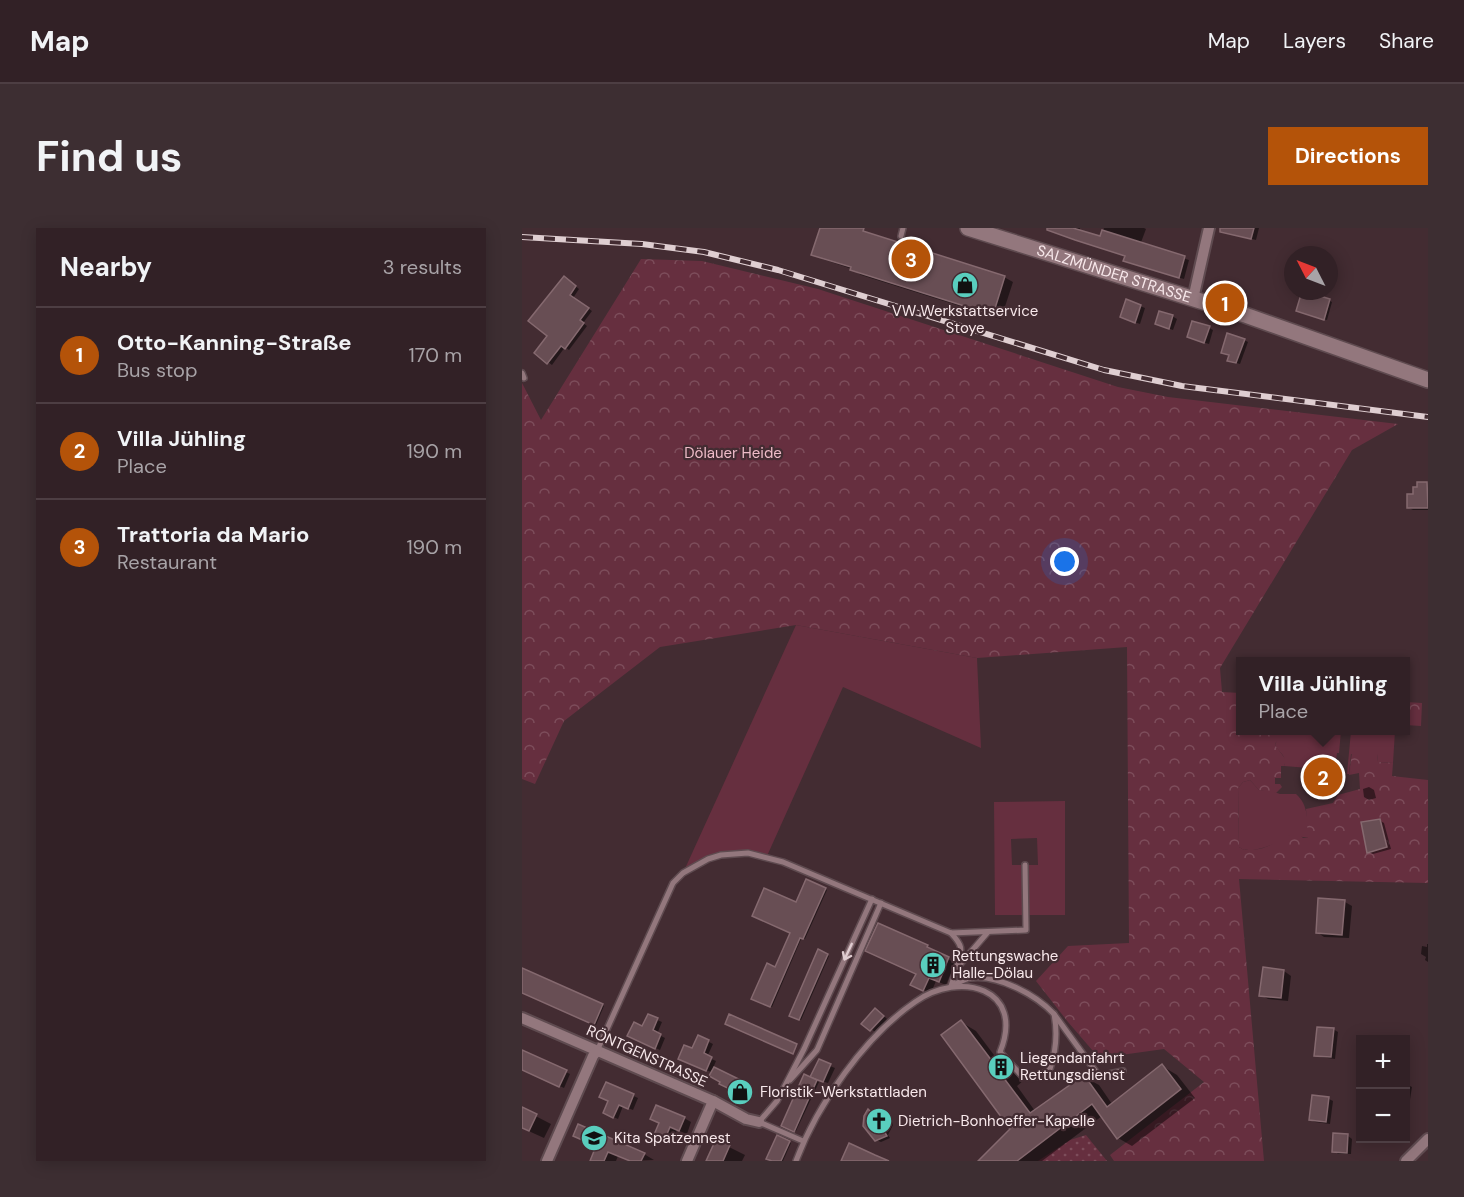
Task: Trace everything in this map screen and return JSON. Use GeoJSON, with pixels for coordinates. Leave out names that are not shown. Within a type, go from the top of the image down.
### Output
{"type":"FeatureCollection","features":[{"type":"Feature","properties":{"kind":"main road","name":"SALZMÜNDER STRASSE"},"geometry":{"type":"LineString","coordinates":[[968,228],[1245,315],[1428,380]]}},
{"type":"Feature","properties":{"kind":"street"},"geometry":{"type":"LineString","coordinates":[[1192,299],[1209,228]]}},
{"type":"Feature","properties":{"kind":"street","name":"RÖNTGENSTRASSE"},"geometry":{"type":"LineString","coordinates":[[522,1018],[713,1101],[746,1119],[759,1122]]}},
{"type":"Feature","properties":{"kind":"street"},"geometry":{"type":"LineString","coordinates":[[547,1161],[597,1051]]}},
{"type":"Feature","properties":{"kind":"street"},"geometry":{"type":"LineString","coordinates":[[687,1161],[713,1101]]}},
{"type":"Feature","properties":{"kind":"street"},"geometry":{"type":"LineString","coordinates":[[1407,1161],[1428,1139]]}},
{"type":"Feature","properties":{"kind":"lane"},"geometry":{"type":"LineString","coordinates":[[901,236],[903,228]]}},
{"type":"Feature","properties":{"kind":"lane"},"geometry":{"type":"LineString","coordinates":[[597,1051],[673,883],[697,864],[734,853],[767,856],[951,933],[1026,930],[1025,866]]}},
{"type":"Feature","properties":{"kind":"lane"},"geometry":{"type":"LineString","coordinates":[[803,1141],[759,1122],[777,1101],[804,1048],[872,899]]}},
{"type":"Feature","properties":{"kind":"lane"},"geometry":{"type":"LineString","coordinates":[[783,1088],[817,1050],[881,903]]}},
{"type":"Feature","properties":{"kind":"lane"},"geometry":{"type":"LineString","coordinates":[[957,968],[988,932]]}},
{"type":"Feature","properties":{"kind":"lane"},"geometry":{"type":"LineString","coordinates":[[951,933],[962,949],[951,986]]}},
{"type":"Feature","properties":{"kind":"lane"},"geometry":{"type":"LineString","coordinates":[[796,1161],[803,1141],[835,1086],[882,1031],[915,1002],[931,992],[972,978],[996,981],[1027,993],[1046,1006],[1099,1076],[1123,1071]]}},
{"type":"Feature","properties":{"kind":"lane"},"geometry":{"type":"LineString","coordinates":[[951,986],[986,991],[1002,1005],[1007,1029],[1000,1052],[1022,1076],[1038,1077],[1050,1069],[1055,1054],[1057,1027],[1054,1014]]}},
{"type":"Feature","properties":{"kind":"lane"},"geometry":{"type":"LineString","coordinates":[[804,1048],[817,1050]]}},
{"type":"Feature","properties":{"kind":"green space","name":"Dölauer Heide"},"geometry":{"type":"Polygon","coordinates":[[[641,259],[702,261],[818,289],[1118,387],[1168,397],[1398,424],[1352,450],[1220,668],[1222,692],[1236,693],[1236,735],[1280,735],[1279,741],[1275,745],[1286,760],[1284,766],[1281,766],[1281,778],[1275,778],[1275,784],[1280,784],[1282,787],[1276,793],[1259,790],[1250,780],[1243,782],[1238,788],[1239,847],[1244,850],[1264,848],[1297,832],[1303,838],[1308,838],[1306,809],[1333,803],[1338,795],[1360,789],[1359,773],[1349,775],[1352,752],[1375,752],[1378,762],[1393,763],[1392,776],[1428,780],[1428,883],[1239,879],[1264,1161],[1114,1161],[1110,1155],[1204,1082],[1164,1049],[1099,1058],[1036,981],[1068,946],[1129,943],[1127,647],[977,658],[796,625],[660,647],[564,721],[535,784],[522,779],[522,383],[541,420],[641,259]]]}},
{"type":"Feature","properties":{"kind":"green space"},"geometry":{"type":"Polygon","coordinates":[[[796,625],[977,658],[981,748],[843,687],[767,856],[721,855],[683,873],[796,625]]]}},
{"type":"Feature","properties":{"kind":"green space"},"geometry":{"type":"Polygon","coordinates":[[[1410,702],[1422,703],[1421,726],[1410,725],[1410,702]]]}},
{"type":"Feature","properties":{"kind":"green space"},"geometry":{"type":"Polygon","coordinates":[[[1279,735],[1341,735],[1336,761],[1310,760],[1309,768],[1284,766],[1284,757],[1275,745],[1279,735]]]}},
{"type":"Feature","properties":{"kind":"green space"},"geometry":{"type":"Polygon","coordinates":[[[1351,735],[1395,735],[1393,763],[1378,762],[1377,754],[1351,754],[1349,774],[1347,774],[1351,735]]]}},
{"type":"Feature","properties":{"kind":"green space"},"geometry":{"type":"Polygon","coordinates":[[[1250,780],[1259,790],[1296,794],[1305,809],[1309,838],[1290,835],[1275,844],[1262,848],[1244,850],[1239,847],[1238,788],[1243,782],[1250,780]]]}},
{"type":"Feature","properties":{"kind":"green space"},"geometry":{"type":"Polygon","coordinates":[[[1065,801],[1065,915],[995,915],[994,802],[1065,801]],[[1037,838],[1011,839],[1012,865],[1038,865],[1037,838]]]}},
{"type":"Feature","properties":{"kind":"green space"},"geometry":{"type":"Polygon","coordinates":[[[1086,1135],[1107,1161],[1038,1161],[1070,1140],[1086,1135]]]}},
{"type":"Feature","properties":{"kind":"building"},"geometry":{"type":"Polygon","coordinates":[[[820,228],[864,228],[863,231],[1005,276],[993,315],[850,270],[851,267],[811,255],[820,228]]]}},
{"type":"Feature","properties":{"kind":"building"},"geometry":{"type":"Polygon","coordinates":[[[1047,228],[1073,228],[1100,236],[1102,230],[1185,256],[1179,278],[1123,261],[1125,256],[1047,230],[1047,228]]]}},
{"type":"Feature","properties":{"kind":"building"},"geometry":{"type":"Polygon","coordinates":[[[1220,228],[1254,228],[1251,239],[1220,232],[1220,228]]]}},
{"type":"Feature","properties":{"kind":"building"},"geometry":{"type":"Polygon","coordinates":[[[564,276],[576,286],[570,295],[589,308],[580,320],[584,323],[565,349],[561,346],[547,364],[534,353],[547,336],[528,321],[564,276]]]}},
{"type":"Feature","properties":{"kind":"building"},"geometry":{"type":"Polygon","coordinates":[[[1126,299],[1141,305],[1135,323],[1120,317],[1126,299]]]}},
{"type":"Feature","properties":{"kind":"building"},"geometry":{"type":"Polygon","coordinates":[[[1299,300],[1330,300],[1324,320],[1296,311],[1299,300]]]}},
{"type":"Feature","properties":{"kind":"building"},"geometry":{"type":"Polygon","coordinates":[[[1159,311],[1173,315],[1169,329],[1155,324],[1159,311]]]}},
{"type":"Feature","properties":{"kind":"building"},"geometry":{"type":"Polygon","coordinates":[[[1192,321],[1210,326],[1204,343],[1187,337],[1192,321]]]}},
{"type":"Feature","properties":{"kind":"building"},"geometry":{"type":"Polygon","coordinates":[[[1227,333],[1245,339],[1236,363],[1227,361],[1229,355],[1221,353],[1227,333]]]}},
{"type":"Feature","properties":{"kind":"building"},"geometry":{"type":"Polygon","coordinates":[[[1417,482],[1427,482],[1428,508],[1407,508],[1407,494],[1413,494],[1413,487],[1417,487],[1417,482]]]}},
{"type":"Feature","properties":{"kind":"building"},"geometry":{"type":"Polygon","coordinates":[[[1310,760],[1338,761],[1337,788],[1308,786],[1310,760]]]}},
{"type":"Feature","properties":{"kind":"building"},"geometry":{"type":"Polygon","coordinates":[[[1380,819],[1387,847],[1367,853],[1361,822],[1380,819]]]}},
{"type":"Feature","properties":{"kind":"building"},"geometry":{"type":"Polygon","coordinates":[[[806,879],[826,888],[803,939],[800,938],[770,1007],[751,999],[767,963],[775,967],[790,933],[752,916],[764,888],[796,902],[806,879]]]}},
{"type":"Feature","properties":{"kind":"building"},"geometry":{"type":"Polygon","coordinates":[[[1318,898],[1345,900],[1342,935],[1316,933],[1318,898]]]}},
{"type":"Feature","properties":{"kind":"building"},"geometry":{"type":"Polygon","coordinates":[[[878,923],[949,957],[939,982],[929,978],[923,991],[910,985],[916,974],[865,951],[878,923]]]}},
{"type":"Feature","properties":{"kind":"building"},"geometry":{"type":"Polygon","coordinates":[[[818,949],[828,954],[799,1020],[789,1016],[818,949]]]}},
{"type":"Feature","properties":{"kind":"building"},"geometry":{"type":"Polygon","coordinates":[[[1263,967],[1284,970],[1281,998],[1259,996],[1263,967]]]}},
{"type":"Feature","properties":{"kind":"building"},"geometry":{"type":"Polygon","coordinates":[[[522,968],[603,1004],[594,1025],[522,993],[522,968]]]}},
{"type":"Feature","properties":{"kind":"building"},"geometry":{"type":"Polygon","coordinates":[[[875,1008],[884,1016],[870,1031],[861,1024],[875,1008]]]}},
{"type":"Feature","properties":{"kind":"building"},"geometry":{"type":"Polygon","coordinates":[[[648,1014],[658,1018],[653,1030],[661,1034],[655,1049],[627,1036],[634,1022],[642,1026],[648,1014]]]}},
{"type":"Feature","properties":{"kind":"building"},"geometry":{"type":"Polygon","coordinates":[[[729,1014],[797,1044],[793,1054],[725,1024],[729,1014]]]}},
{"type":"Feature","properties":{"kind":"building"},"geometry":{"type":"Polygon","coordinates":[[[961,1020],[992,1061],[998,1057],[1010,1073],[1003,1077],[1030,1113],[1084,1075],[1107,1107],[1162,1064],[1181,1089],[1117,1139],[1092,1104],[1017,1161],[978,1161],[1010,1129],[941,1035],[961,1020]]]}},
{"type":"Feature","properties":{"kind":"building"},"geometry":{"type":"Polygon","coordinates":[[[1317,1027],[1334,1028],[1331,1057],[1314,1056],[1317,1027]]]}},
{"type":"Feature","properties":{"kind":"building"},"geometry":{"type":"Polygon","coordinates":[[[698,1035],[709,1040],[704,1053],[712,1057],[706,1071],[678,1059],[684,1045],[692,1048],[698,1035]]]}},
{"type":"Feature","properties":{"kind":"building"},"geometry":{"type":"Polygon","coordinates":[[[522,1050],[567,1070],[559,1087],[522,1070],[522,1050]]]}},
{"type":"Feature","properties":{"kind":"building"},"geometry":{"type":"Polygon","coordinates":[[[819,1059],[831,1064],[823,1082],[810,1077],[819,1059]]]}},
{"type":"Feature","properties":{"kind":"building"},"geometry":{"type":"Polygon","coordinates":[[[714,1067],[749,1084],[740,1103],[730,1099],[734,1091],[709,1076],[714,1067]]]}},
{"type":"Feature","properties":{"kind":"building"},"geometry":{"type":"Polygon","coordinates":[[[804,1074],[817,1080],[794,1132],[781,1126],[804,1074]]]}},
{"type":"Feature","properties":{"kind":"building"},"geometry":{"type":"Polygon","coordinates":[[[606,1082],[634,1094],[628,1109],[619,1105],[613,1118],[603,1113],[608,1101],[599,1097],[606,1082]]]}},
{"type":"Feature","properties":{"kind":"building"},"geometry":{"type":"Polygon","coordinates":[[[1312,1095],[1329,1097],[1326,1122],[1309,1120],[1312,1095]]]}},
{"type":"Feature","properties":{"kind":"building"},"geometry":{"type":"Polygon","coordinates":[[[656,1105],[685,1117],[679,1131],[670,1127],[664,1141],[653,1137],[659,1123],[650,1119],[656,1105]]]}},
{"type":"Feature","properties":{"kind":"building"},"geometry":{"type":"Polygon","coordinates":[[[522,1107],[537,1114],[529,1131],[522,1128],[522,1107]]]}},
{"type":"Feature","properties":{"kind":"building"},"geometry":{"type":"Polygon","coordinates":[[[868,1109],[871,1112],[884,1112],[889,1118],[884,1131],[887,1136],[875,1141],[863,1126],[864,1116],[868,1109]]]}},
{"type":"Feature","properties":{"kind":"building"},"geometry":{"type":"Polygon","coordinates":[[[578,1124],[645,1153],[641,1161],[630,1161],[608,1152],[604,1161],[590,1161],[596,1146],[573,1136],[578,1124]]]}},
{"type":"Feature","properties":{"kind":"building"},"geometry":{"type":"Polygon","coordinates":[[[1333,1133],[1348,1134],[1347,1153],[1332,1152],[1333,1133]]]}},
{"type":"Feature","properties":{"kind":"building"},"geometry":{"type":"Polygon","coordinates":[[[777,1135],[790,1141],[781,1161],[772,1161],[766,1159],[777,1135]]]}},
{"type":"Feature","properties":{"kind":"building"},"geometry":{"type":"Polygon","coordinates":[[[716,1139],[730,1145],[723,1161],[706,1161],[716,1139]]]}},
{"type":"Feature","properties":{"kind":"building"},"geometry":{"type":"Polygon","coordinates":[[[849,1143],[875,1155],[889,1161],[841,1161],[849,1143]]]}},
{"type":"Feature","properties":{"kind":"railway"},"geometry":{"type":"LineString","coordinates":[[522,237],[642,244],[704,252],[778,270],[1104,370],[1182,386],[1428,417]]}},
{"type":"Feature","properties":{"kind":"place","name":"Trattoria da Mario"},"geometry":{"type":"Point","coordinates":[911,259]}},
{"type":"Feature","properties":{"kind":"place","name":"VW Werkstattservice Stoye"},"geometry":{"type":"Point","coordinates":[965,285]}},
{"type":"Feature","properties":{"kind":"place","name":"Otto-Kanning-Straße"},"geometry":{"type":"Point","coordinates":[1225,303]}},
{"type":"Feature","properties":{"kind":"place","name":"Villa Jühling"},"geometry":{"type":"Point","coordinates":[1323,777]}},
{"type":"Feature","properties":{"kind":"place","name":"Rettungswache Halle-Dölau"},"geometry":{"type":"Point","coordinates":[933,965]}},
{"type":"Feature","properties":{"kind":"place","name":"Liegendanfahrt Rettungsdienst"},"geometry":{"type":"Point","coordinates":[1001,1067]}},
{"type":"Feature","properties":{"kind":"place","name":"Floristik-Werkstattladen"},"geometry":{"type":"Point","coordinates":[740,1092]}},
{"type":"Feature","properties":{"kind":"place","name":"Dietrich-Bonhoeffer-Kapelle"},"geometry":{"type":"Point","coordinates":[879,1121]}},
{"type":"Feature","properties":{"kind":"place","name":"Kita Spatzennest"},"geometry":{"type":"Point","coordinates":[594,1138]}}]}
